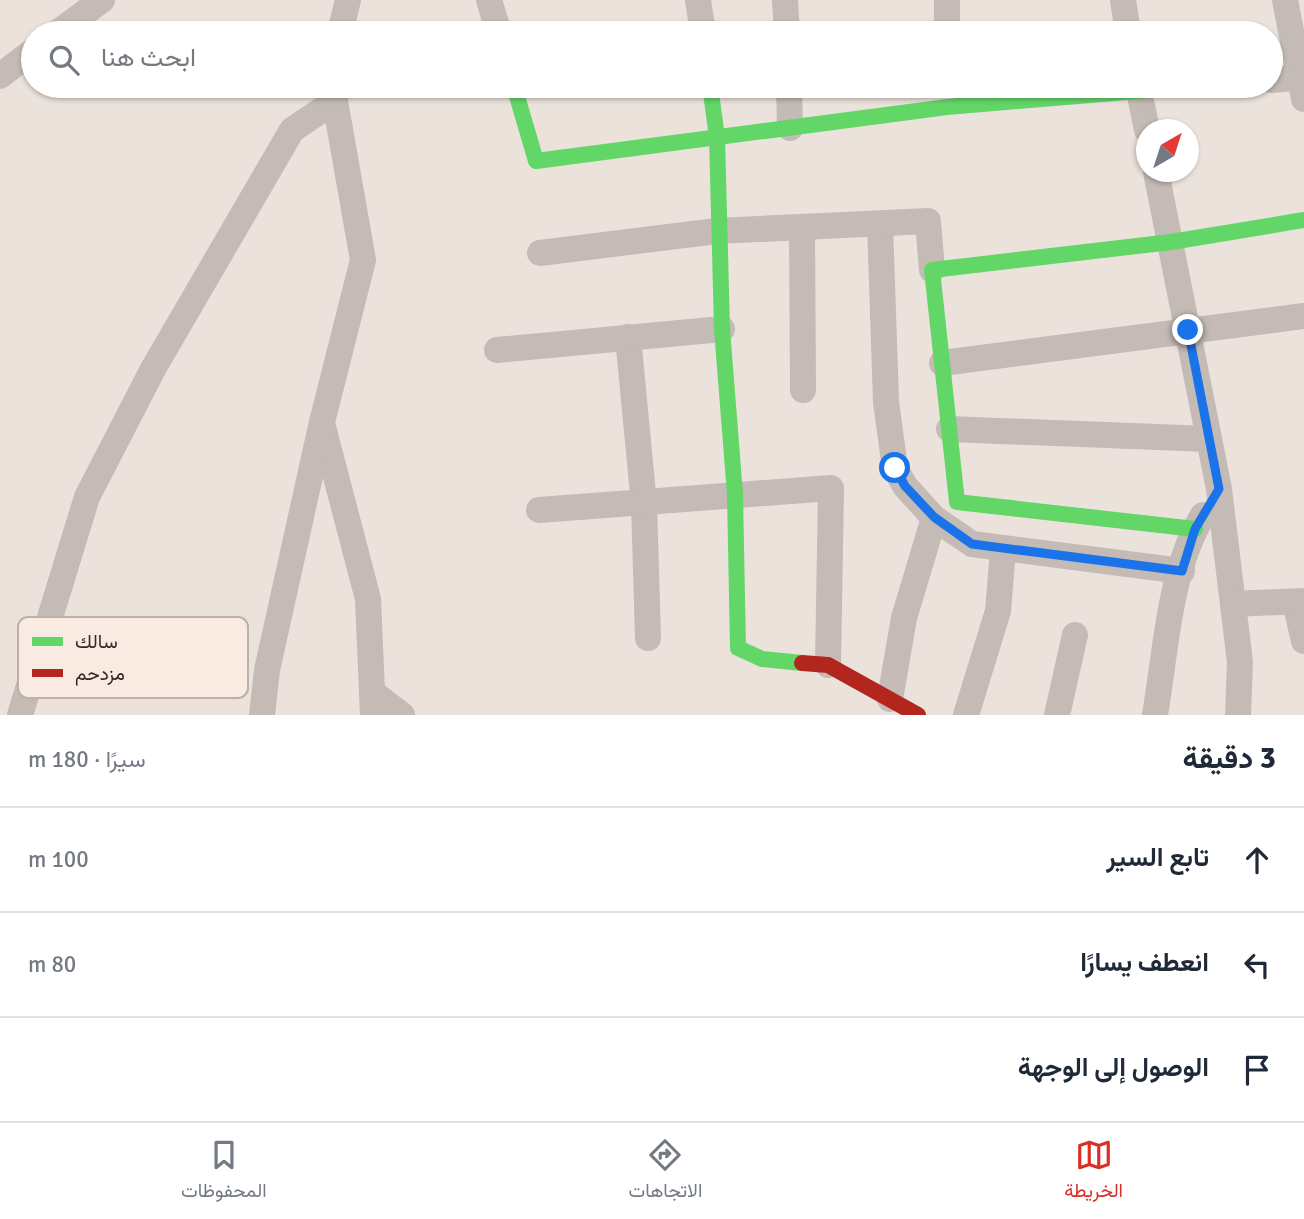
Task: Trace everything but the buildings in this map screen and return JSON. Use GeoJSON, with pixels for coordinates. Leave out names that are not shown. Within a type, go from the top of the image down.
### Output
{"type":"FeatureCollection","features":[{"type":"Feature","properties":{"kind":"street"},"geometry":{"type":"LineString","coordinates":[[73,21],[102,0]]}},
{"type":"Feature","properties":{"kind":"street"},"geometry":{"type":"LineString","coordinates":[[343,21],[348,0]]}},
{"type":"Feature","properties":{"kind":"street"},"geometry":{"type":"LineString","coordinates":[[489,0],[495,21]]}},
{"type":"Feature","properties":{"kind":"street"},"geometry":{"type":"LineString","coordinates":[[698,0],[701,21]]}},
{"type":"Feature","properties":{"kind":"street"},"geometry":{"type":"LineString","coordinates":[[785,0],[786,21]]}},
{"type":"Feature","properties":{"kind":"street"},"geometry":{"type":"LineString","coordinates":[[947,0],[947,21]]}},
{"type":"Feature","properties":{"kind":"street"},"geometry":{"type":"LineString","coordinates":[[1122,0],[1126,21]]}},
{"type":"Feature","properties":{"kind":"street"},"geometry":{"type":"LineString","coordinates":[[1283,82],[1303,85],[1285,0]]}},
{"type":"Feature","properties":{"kind":"street"},"geometry":{"type":"LineString","coordinates":[[0,76],[21,60]]}},
{"type":"Feature","properties":{"kind":"street"},"geometry":{"type":"LineString","coordinates":[[50,617],[87,498],[153,369],[292,130],[330,98]]}},
{"type":"Feature","properties":{"kind":"street"},"geometry":{"type":"LineString","coordinates":[[262,715],[267,670],[322,422],[363,260],[337,98]]}},
{"type":"Feature","properties":{"kind":"street"},"geometry":{"type":"LineString","coordinates":[[518,98],[536,160],[790,128],[942,98]]}},
{"type":"Feature","properties":{"kind":"street"},"geometry":{"type":"LineString","coordinates":[[712,98],[717,137],[722,329],[735,494],[738,648],[762,659],[828,665],[918,715]]}},
{"type":"Feature","properties":{"kind":"street"},"geometry":{"type":"LineString","coordinates":[[789,98],[790,128]]}},
{"type":"Feature","properties":{"kind":"street"},"geometry":{"type":"LineString","coordinates":[[1140,98],[1145,119]]}},
{"type":"Feature","properties":{"kind":"street"},"geometry":{"type":"LineString","coordinates":[[1158,182],[1219,489],[1240,662],[1238,715]]}},
{"type":"Feature","properties":{"kind":"street"},"geometry":{"type":"LineString","coordinates":[[932,270],[1171,242],[1304,220]]}},
{"type":"Feature","properties":{"kind":"street"},"geometry":{"type":"LineString","coordinates":[[540,253],[718,231],[928,221],[957,502],[1195,529]]}},
{"type":"Feature","properties":{"kind":"street"},"geometry":{"type":"LineString","coordinates":[[880,224],[886,402],[895,468],[905,486],[934,517],[972,544],[1182,571]]}},
{"type":"Feature","properties":{"kind":"street"},"geometry":{"type":"LineString","coordinates":[[802,227],[803,390]]}},
{"type":"Feature","properties":{"kind":"street"},"geometry":{"type":"LineString","coordinates":[[942,363],[1304,316]]}},
{"type":"Feature","properties":{"kind":"street"},"geometry":{"type":"LineString","coordinates":[[497,350],[722,329]]}},
{"type":"Feature","properties":{"kind":"street"},"geometry":{"type":"LineString","coordinates":[[628,337],[644,504],[648,638]]}},
{"type":"Feature","properties":{"kind":"street"},"geometry":{"type":"LineString","coordinates":[[322,422],[368,599],[373,703],[402,715]]}},
{"type":"Feature","properties":{"kind":"street"},"geometry":{"type":"LineString","coordinates":[[949,429],[1209,439]]}},
{"type":"Feature","properties":{"kind":"street"},"geometry":{"type":"LineString","coordinates":[[539,510],[831,488],[828,665]]}},
{"type":"Feature","properties":{"kind":"street"},"geometry":{"type":"LineString","coordinates":[[1155,715],[1182,571],[1195,529],[1219,489]]}},
{"type":"Feature","properties":{"kind":"street"},"geometry":{"type":"LineString","coordinates":[[890,699],[904,618],[934,517]]}},
{"type":"Feature","properties":{"kind":"street"},"geometry":{"type":"LineString","coordinates":[[965,715],[998,611],[1003,550]]}},
{"type":"Feature","properties":{"kind":"street"},"geometry":{"type":"LineString","coordinates":[[1233,604],[1300,602],[1304,641]]}},
{"type":"Feature","properties":{"kind":"street"},"geometry":{"type":"LineString","coordinates":[[1057,715],[1075,635]]}},
{"type":"Feature","properties":{"kind":"street"},"geometry":{"type":"LineString","coordinates":[[20,715],[25,698]]}},
{"type":"Feature","properties":{"kind":"traffic: fast"},"geometry":{"type":"LineString","coordinates":[[518,98],[536,161],[947,107],[1055,98]]}},
{"type":"Feature","properties":{"kind":"traffic: fast"},"geometry":{"type":"LineString","coordinates":[[712,98],[717,137],[722,329],[735,494],[738,648],[762,659],[802,663]]}},
{"type":"Feature","properties":{"kind":"traffic: fast"},"geometry":{"type":"LineString","coordinates":[[1195,529],[957,502],[932,270],[1171,242],[1304,220]]}},
{"type":"Feature","properties":{"kind":"traffic: jam"},"geometry":{"type":"LineString","coordinates":[[802,663],[828,665],[918,715]]}},
{"type":"Feature","properties":{"kind":"route"},"geometry":{"type":"LineString","coordinates":[[895,468],[905,486],[934,517],[972,544],[1182,571],[1195,529],[1219,489],[1188,330]]}}]}
